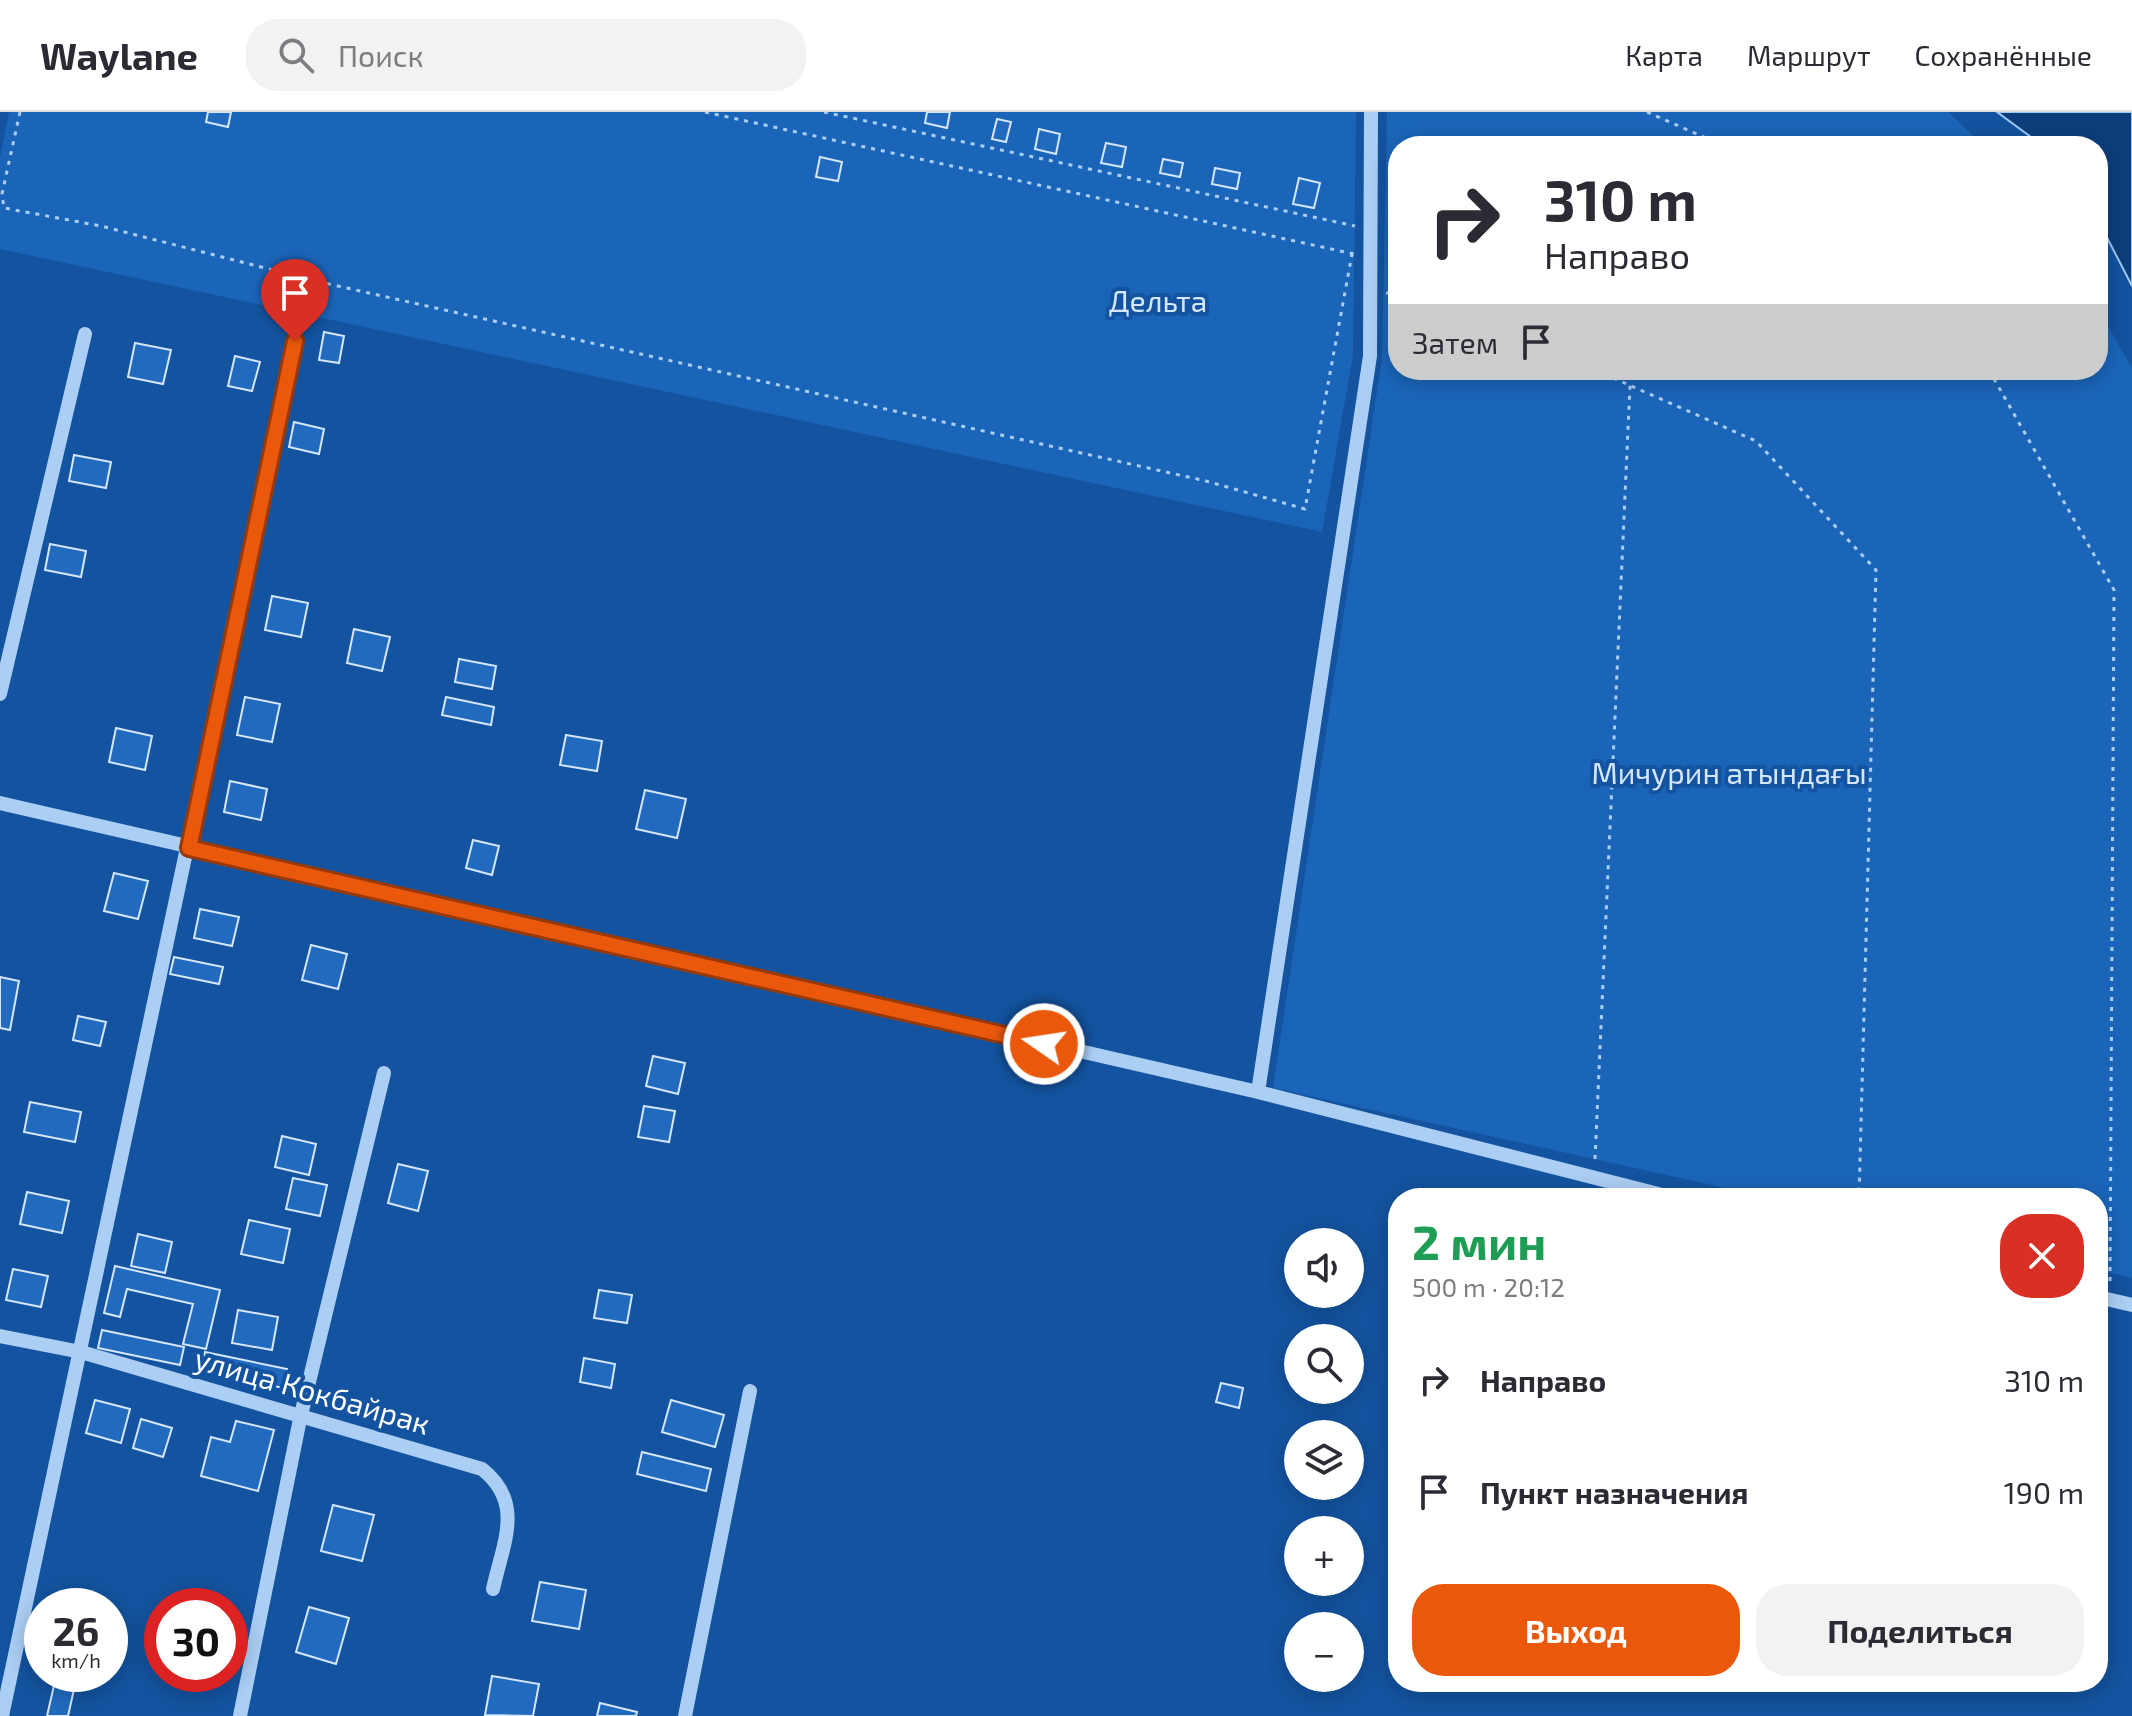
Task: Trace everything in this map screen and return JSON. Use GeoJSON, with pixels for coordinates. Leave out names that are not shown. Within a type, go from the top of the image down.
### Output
{"type":"FeatureCollection","features":[{"type":"Feature","properties":{"kind":"street"},"geometry":{"type":"LineString","coordinates":[[1258,1092],[1370,356],[1371,112]]}},
{"type":"Feature","properties":{"kind":"street"},"geometry":{"type":"LineString","coordinates":[[0,694],[85,334]]}},
{"type":"Feature","properties":{"kind":"street"},"geometry":{"type":"LineString","coordinates":[[2,1716],[295,341]]}},
{"type":"Feature","properties":{"kind":"street"},"geometry":{"type":"LineString","coordinates":[[0,803],[1258,1092],[1632,1188]]}},
{"type":"Feature","properties":{"kind":"street"},"geometry":{"type":"LineString","coordinates":[[240,1716],[300,1419],[384,1073]]}},
{"type":"Feature","properties":{"kind":"street"},"geometry":{"type":"LineString","coordinates":[[2108,1300],[2132,1305]]}},
{"type":"Feature","properties":{"kind":"street","name":"улица Кокбайрак"},"geometry":{"type":"LineString","coordinates":[[0,1336],[81,1352],[300,1419],[459,1460],[482,1469],[497,1481],[506,1497],[509,1517],[493,1589]]}},
{"type":"Feature","properties":{"kind":"street"},"geometry":{"type":"LineString","coordinates":[[685,1716],[750,1391]]}},
{"type":"Feature","properties":{"kind":"path"},"geometry":{"type":"LineString","coordinates":[[20,112],[2,194],[4,208],[101,226],[320,282],[1206,481],[1305,509],[1352,254]]}},
{"type":"Feature","properties":{"kind":"path"},"geometry":{"type":"LineString","coordinates":[[705,112],[1370,258]]}},
{"type":"Feature","properties":{"kind":"path"},"geometry":{"type":"LineString","coordinates":[[824,112],[1370,230]]}},
{"type":"Feature","properties":{"kind":"path"},"geometry":{"type":"LineString","coordinates":[[1647,112],[1701,136]]}},
{"type":"Feature","properties":{"kind":"path"},"geometry":{"type":"LineString","coordinates":[[1618,380],[1756,441],[1876,570],[1859,1188]]}},
{"type":"Feature","properties":{"kind":"path"},"geometry":{"type":"LineString","coordinates":[[1995,380],[2114,590],[2106,1188]]}},
{"type":"Feature","properties":{"kind":"path"},"geometry":{"type":"LineString","coordinates":[[1594,1179],[1630,385]]}},
{"type":"Feature","properties":{"kind":"green space","name":"Дельта"},"geometry":{"type":"Polygon","coordinates":[[[9,112],[1356,112],[1353,355],[1322,532],[0,249],[0,158],[9,112]]]}},
{"type":"Feature","properties":{"kind":"green space","name":"Мичурин атындағы"},"geometry":{"type":"Polygon","coordinates":[[[1387,112],[1948,112],[1973,136],[1388,136],[1388,380],[2108,380],[2108,326],[2132,368],[2132,1278],[2108,1272],[2108,1188],[1725,1188],[1273,1088],[1382,358],[1387,112]]]}},
{"type":"Feature","properties":{"kind":"shaded area"},"geometry":{"type":"Polygon","coordinates":[[[1997,112],[2132,112],[2132,286],[2108,239],[2108,136],[2029,136],[1997,112]]]}},
{"type":"Feature","properties":{"kind":"building"},"geometry":{"type":"Polygon","coordinates":[[[208,112],[231,112],[228,127],[206,122],[208,112]]]}},
{"type":"Feature","properties":{"kind":"building"},"geometry":{"type":"Polygon","coordinates":[[[927,112],[950,112],[947,128],[925,123],[927,112]]]}},
{"type":"Feature","properties":{"kind":"building"},"geometry":{"type":"Polygon","coordinates":[[[997,119],[1011,122],[1006,142],[992,139],[997,119]]]}},
{"type":"Feature","properties":{"kind":"building"},"geometry":{"type":"Polygon","coordinates":[[[1039,129],[1060,134],[1056,154],[1035,149],[1039,129]]]}},
{"type":"Feature","properties":{"kind":"building"},"geometry":{"type":"Polygon","coordinates":[[[1106,143],[1126,147],[1122,167],[1101,163],[1106,143]]]}},
{"type":"Feature","properties":{"kind":"building"},"geometry":{"type":"Polygon","coordinates":[[[820,157],[842,162],[838,181],[816,177],[820,157]]]}},
{"type":"Feature","properties":{"kind":"building"},"geometry":{"type":"Polygon","coordinates":[[[1163,159],[1183,163],[1180,177],[1160,173],[1163,159]]]}},
{"type":"Feature","properties":{"kind":"building"},"geometry":{"type":"Polygon","coordinates":[[[1215,168],[1240,173],[1237,189],[1212,184],[1215,168]]]}},
{"type":"Feature","properties":{"kind":"building"},"geometry":{"type":"Polygon","coordinates":[[[1299,178],[1320,183],[1314,208],[1293,204],[1299,178]]]}},
{"type":"Feature","properties":{"kind":"building"},"geometry":{"type":"Polygon","coordinates":[[[324,332],[344,336],[339,363],[319,360],[324,332]]]}},
{"type":"Feature","properties":{"kind":"building"},"geometry":{"type":"Polygon","coordinates":[[[135,343],[171,350],[163,384],[128,377],[135,343]]]}},
{"type":"Feature","properties":{"kind":"building"},"geometry":{"type":"Polygon","coordinates":[[[235,356],[260,362],[252,391],[228,386],[235,356]]]}},
{"type":"Feature","properties":{"kind":"building"},"geometry":{"type":"Polygon","coordinates":[[[294,422],[324,429],[319,454],[289,447],[294,422]]]}},
{"type":"Feature","properties":{"kind":"building"},"geometry":{"type":"Polygon","coordinates":[[[74,455],[111,462],[106,488],[69,481],[74,455]]]}},
{"type":"Feature","properties":{"kind":"building"},"geometry":{"type":"Polygon","coordinates":[[[50,544],[86,551],[81,577],[45,570],[50,544]]]}},
{"type":"Feature","properties":{"kind":"building"},"geometry":{"type":"Polygon","coordinates":[[[272,596],[308,603],[301,637],[265,630],[272,596]]]}},
{"type":"Feature","properties":{"kind":"building"},"geometry":{"type":"Polygon","coordinates":[[[354,629],[390,637],[382,671],[347,663],[354,629]]]}},
{"type":"Feature","properties":{"kind":"building"},"geometry":{"type":"Polygon","coordinates":[[[459,659],[496,666],[492,689],[455,682],[459,659]]]}},
{"type":"Feature","properties":{"kind":"building"},"geometry":{"type":"Polygon","coordinates":[[[245,697],[280,704],[272,742],[237,735],[245,697]]]}},
{"type":"Feature","properties":{"kind":"building"},"geometry":{"type":"Polygon","coordinates":[[[446,697],[494,707],[491,725],[442,715],[446,697]]]}},
{"type":"Feature","properties":{"kind":"building"},"geometry":{"type":"Polygon","coordinates":[[[116,728],[152,736],[145,770],[109,762],[116,728]]]}},
{"type":"Feature","properties":{"kind":"building"},"geometry":{"type":"Polygon","coordinates":[[[566,735],[602,741],[597,771],[560,765],[566,735]]]}},
{"type":"Feature","properties":{"kind":"building"},"geometry":{"type":"Polygon","coordinates":[[[230,781],[267,789],[261,820],[224,812],[230,781]]]}},
{"type":"Feature","properties":{"kind":"building"},"geometry":{"type":"Polygon","coordinates":[[[645,790],[686,799],[677,838],[636,829],[645,790]]]}},
{"type":"Feature","properties":{"kind":"building"},"geometry":{"type":"Polygon","coordinates":[[[473,840],[499,846],[492,875],[466,868],[473,840]]]}},
{"type":"Feature","properties":{"kind":"building"},"geometry":{"type":"Polygon","coordinates":[[[114,873],[148,881],[138,919],[104,911],[114,873]]]}},
{"type":"Feature","properties":{"kind":"building"},"geometry":{"type":"Polygon","coordinates":[[[200,909],[239,917],[232,946],[194,938],[200,909]]]}},
{"type":"Feature","properties":{"kind":"building"},"geometry":{"type":"Polygon","coordinates":[[[311,945],[347,954],[338,989],[302,980],[311,945]]]}},
{"type":"Feature","properties":{"kind":"building"},"geometry":{"type":"Polygon","coordinates":[[[174,957],[223,967],[219,984],[170,974],[174,957]]]}},
{"type":"Feature","properties":{"kind":"building"},"geometry":{"type":"Polygon","coordinates":[[[0,977],[19,981],[10,1030],[0,1028],[0,977]]]}},
{"type":"Feature","properties":{"kind":"building"},"geometry":{"type":"Polygon","coordinates":[[[78,1016],[106,1022],[100,1046],[73,1040],[78,1016]]]}},
{"type":"Feature","properties":{"kind":"building"},"geometry":{"type":"Polygon","coordinates":[[[653,1056],[685,1063],[678,1094],[646,1086],[653,1056]]]}},
{"type":"Feature","properties":{"kind":"building"},"geometry":{"type":"Polygon","coordinates":[[[30,1102],[81,1112],[75,1142],[24,1132],[30,1102]]]}},
{"type":"Feature","properties":{"kind":"building"},"geometry":{"type":"Polygon","coordinates":[[[644,1106],[675,1111],[669,1142],[638,1137],[644,1106]]]}},
{"type":"Feature","properties":{"kind":"building"},"geometry":{"type":"Polygon","coordinates":[[[282,1136],[316,1144],[309,1175],[275,1167],[282,1136]]]}},
{"type":"Feature","properties":{"kind":"building"},"geometry":{"type":"Polygon","coordinates":[[[398,1164],[428,1171],[418,1211],[388,1203],[398,1164]]]}},
{"type":"Feature","properties":{"kind":"building"},"geometry":{"type":"Polygon","coordinates":[[[293,1178],[327,1185],[320,1216],[286,1209],[293,1178]]]}},
{"type":"Feature","properties":{"kind":"building"},"geometry":{"type":"Polygon","coordinates":[[[27,1192],[69,1201],[62,1233],[20,1224],[27,1192]]]}},
{"type":"Feature","properties":{"kind":"building"},"geometry":{"type":"Polygon","coordinates":[[[249,1220],[290,1229],[283,1263],[241,1254],[249,1220]]]}},
{"type":"Feature","properties":{"kind":"building"},"geometry":{"type":"Polygon","coordinates":[[[138,1234],[172,1242],[165,1273],[131,1266],[138,1234]]]}},
{"type":"Feature","properties":{"kind":"building"},"geometry":{"type":"Polygon","coordinates":[[[115,1266],[220,1290],[206,1349],[183,1344],[193,1304],[127,1289],[120,1317],[104,1313],[115,1266]]]}},
{"type":"Feature","properties":{"kind":"building"},"geometry":{"type":"Polygon","coordinates":[[[13,1269],[48,1276],[41,1307],[6,1300],[13,1269]]]}},
{"type":"Feature","properties":{"kind":"building"},"geometry":{"type":"Polygon","coordinates":[[[599,1290],[632,1295],[627,1323],[594,1318],[599,1290]]]}},
{"type":"Feature","properties":{"kind":"building"},"geometry":{"type":"Polygon","coordinates":[[[238,1310],[278,1317],[272,1350],[232,1343],[238,1310]]]}},
{"type":"Feature","properties":{"kind":"building"},"geometry":{"type":"Polygon","coordinates":[[[102,1330],[184,1347],[180,1365],[98,1348],[102,1330]]]}},
{"type":"Feature","properties":{"kind":"building"},"geometry":{"type":"Polygon","coordinates":[[[205,1352],[287,1369],[283,1388],[201,1370],[205,1352]]]}},
{"type":"Feature","properties":{"kind":"building"},"geometry":{"type":"Polygon","coordinates":[[[584,1358],[615,1364],[611,1388],[580,1382],[584,1358]]]}},
{"type":"Feature","properties":{"kind":"building"},"geometry":{"type":"Polygon","coordinates":[[[1221,1383],[1243,1388],[1239,1408],[1216,1402],[1221,1383]]]}},
{"type":"Feature","properties":{"kind":"building"},"geometry":{"type":"Polygon","coordinates":[[[95,1400],[130,1409],[121,1443],[86,1433],[95,1400]]]}},
{"type":"Feature","properties":{"kind":"building"},"geometry":{"type":"Polygon","coordinates":[[[671,1400],[724,1415],[715,1447],[662,1432],[671,1400]]]}},
{"type":"Feature","properties":{"kind":"building"},"geometry":{"type":"Polygon","coordinates":[[[141,1419],[172,1428],[163,1457],[133,1448],[141,1419]]]}},
{"type":"Feature","properties":{"kind":"building"},"geometry":{"type":"Polygon","coordinates":[[[236,1421],[274,1430],[258,1491],[201,1476],[211,1437],[230,1442],[236,1421]]]}},
{"type":"Feature","properties":{"kind":"building"},"geometry":{"type":"Polygon","coordinates":[[[642,1452],[711,1469],[706,1491],[637,1474],[642,1452]]]}},
{"type":"Feature","properties":{"kind":"building"},"geometry":{"type":"Polygon","coordinates":[[[333,1505],[374,1515],[362,1561],[321,1551],[333,1505]]]}},
{"type":"Feature","properties":{"kind":"building"},"geometry":{"type":"Polygon","coordinates":[[[540,1582],[586,1590],[579,1629],[532,1621],[540,1582]]]}},
{"type":"Feature","properties":{"kind":"building"},"geometry":{"type":"Polygon","coordinates":[[[309,1607],[349,1618],[336,1664],[296,1652],[309,1607]]]}},
{"type":"Feature","properties":{"kind":"building"},"geometry":{"type":"Polygon","coordinates":[[[492,1676],[539,1684],[533,1716],[485,1715],[492,1676]]]}},
{"type":"Feature","properties":{"kind":"building"},"geometry":{"type":"Polygon","coordinates":[[[52,1692],[73,1692],[68,1716],[47,1716],[52,1692]]]}},
{"type":"Feature","properties":{"kind":"building"},"geometry":{"type":"Polygon","coordinates":[[[600,1703],[637,1712],[636,1716],[597,1716],[600,1703]]]}},
{"type":"Feature","properties":{"kind":"route"},"geometry":{"type":"LineString","coordinates":[[295,341],[189,848],[1044,1044]]}}]}
